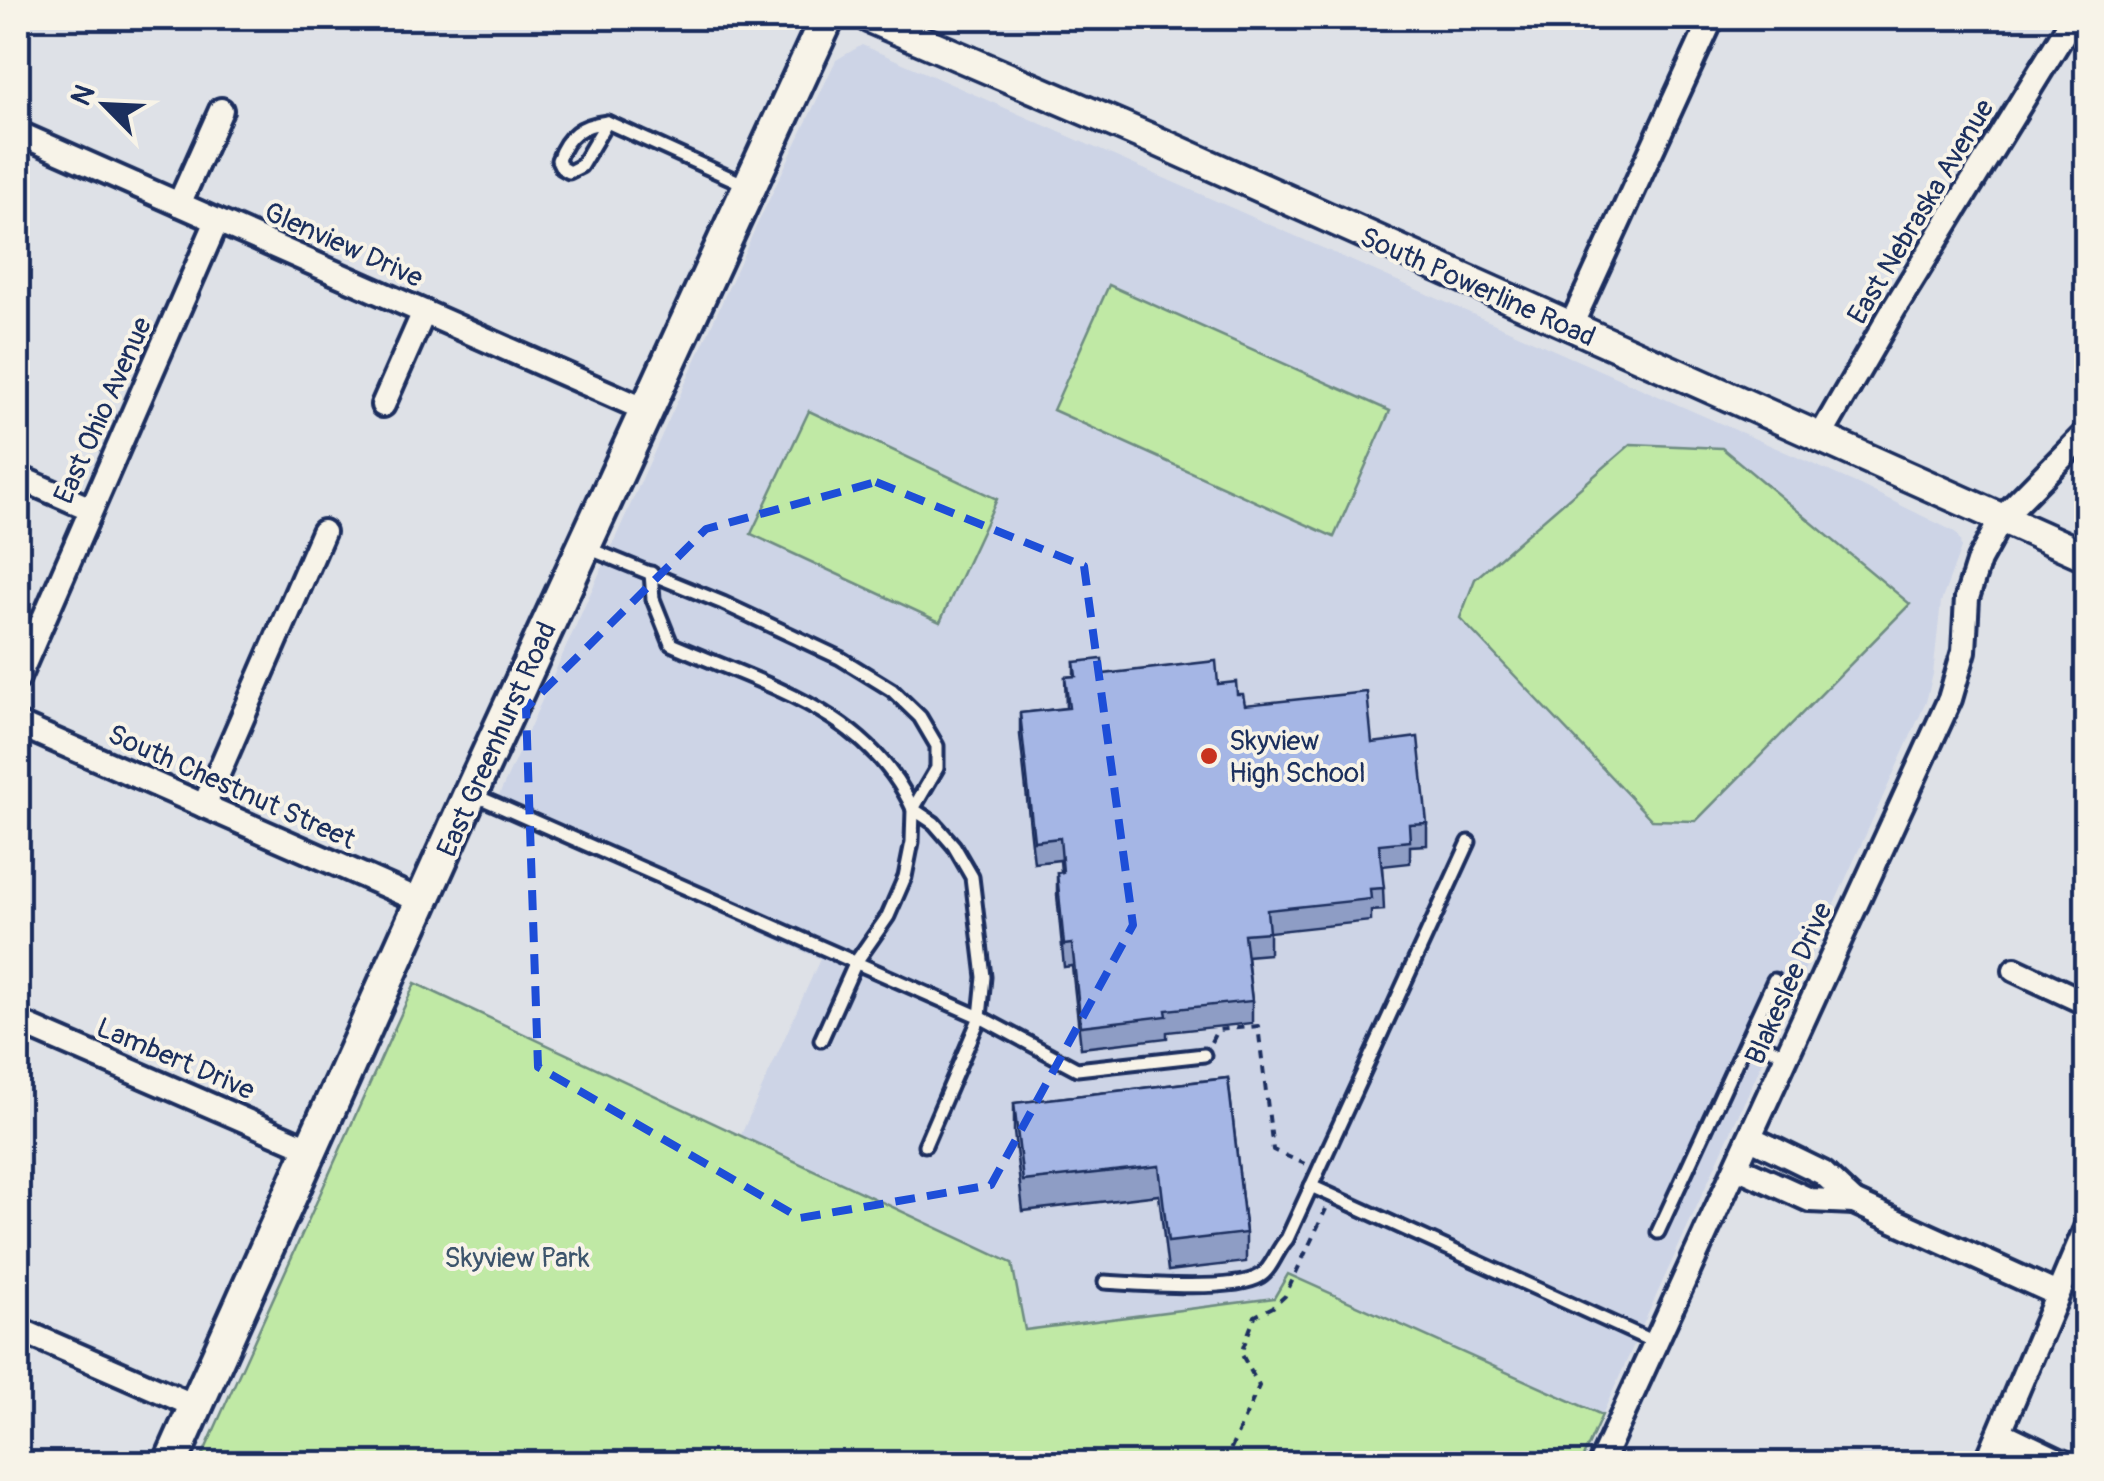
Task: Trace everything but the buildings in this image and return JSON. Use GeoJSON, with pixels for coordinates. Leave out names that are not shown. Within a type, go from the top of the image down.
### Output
{"type":"FeatureCollection","features":[{"type":"Feature","properties":{"kind":"main road","name":"East Greenhurst Road"},"geometry":{"type":"LineString","coordinates":[[170,1464],[470,794],[828,18]]}},
{"type":"Feature","properties":{"kind":"street","name":"South Powerline Road"},"geometry":{"type":"LineString","coordinates":[[869,18],[1152,139],[2086,556]]}},
{"type":"Feature","properties":{"kind":"street"},"geometry":{"type":"LineString","coordinates":[[1570,328],[1712,18]]}},
{"type":"Feature","properties":{"kind":"street","name":"East Nebraska Avenue"},"geometry":{"type":"LineString","coordinates":[[1820,438],[1894,308],[2073,18]]}},
{"type":"Feature","properties":{"kind":"street"},"geometry":{"type":"LineString","coordinates":[[178,204],[221,110]]}},
{"type":"Feature","properties":{"kind":"street","name":"Glenview Drive"},"geometry":{"type":"LineString","coordinates":[[18,133],[646,410]]}},
{"type":"Feature","properties":{"kind":"street","name":"East Ohio Avenue"},"geometry":{"type":"LineString","coordinates":[[18,678],[217,221]]}},
{"type":"Feature","properties":{"kind":"street"},"geometry":{"type":"LineString","coordinates":[[383,405],[424,312]]}},
{"type":"Feature","properties":{"kind":"street","name":"Blakeslee Drive"},"geometry":{"type":"LineString","coordinates":[[1600,1464],[1950,698],[1964,651],[1967,598],[1979,560],[2002,518],[2086,434]]}},
{"type":"Feature","properties":{"kind":"street"},"geometry":{"type":"LineString","coordinates":[[18,477],[91,509]]}},
{"type":"Feature","properties":{"kind":"street"},"geometry":{"type":"LineString","coordinates":[[204,806],[323,532]]}},
{"type":"Feature","properties":{"kind":"street","name":"South Chestnut Street"},"geometry":{"type":"LineString","coordinates":[[18,724],[423,902]]}},
{"type":"Feature","properties":{"kind":"street"},"geometry":{"type":"LineString","coordinates":[[2015,970],[2086,1003]]}},
{"type":"Feature","properties":{"kind":"street","name":"Lambert Drive"},"geometry":{"type":"LineString","coordinates":[[18,1022],[311,1149]]}},
{"type":"Feature","properties":{"kind":"street"},"geometry":{"type":"LineString","coordinates":[[1751,1138],[1823,1172],[1854,1202],[2057,1294]]}},
{"type":"Feature","properties":{"kind":"street"},"geometry":{"type":"LineString","coordinates":[[1738,1167],[1810,1200],[1854,1202]]}},
{"type":"Feature","properties":{"kind":"street"},"geometry":{"type":"LineString","coordinates":[[1986,1464],[2086,1228]]}},
{"type":"Feature","properties":{"kind":"street"},"geometry":{"type":"LineString","coordinates":[[18,1329],[196,1406]]}},
{"type":"Feature","properties":{"kind":"street"},"geometry":{"type":"LineString","coordinates":[[2001,1434],[2066,1464]]}},
{"type":"Feature","properties":{"kind":"lane"},"geometry":{"type":"LineString","coordinates":[[607,122],[581,166],[569,172],[562,168],[558,160],[563,146],[575,132],[589,124],[607,122],[748,186]]}},
{"type":"Feature","properties":{"kind":"lane"},"geometry":{"type":"LineString","coordinates":[[583,546],[840,658],[892,690],[920,717],[937,746],[936,768],[914,809],[905,877],[888,916],[856,962],[821,1040]]}},
{"type":"Feature","properties":{"kind":"lane"},"geometry":{"type":"LineString","coordinates":[[650,573],[653,599],[671,644],[818,709],[847,726],[877,751],[902,784],[914,809],[934,823],[954,846],[972,877],[984,978],[980,1017],[925,1145]]}},
{"type":"Feature","properties":{"kind":"lane"},"geometry":{"type":"LineString","coordinates":[[470,794],[980,1017],[1077,1069],[1204,1055]]}},
{"type":"Feature","properties":{"kind":"lane"},"geometry":{"type":"LineString","coordinates":[[1105,1282],[1182,1287],[1262,1276],[1287,1239],[1469,842]]}},
{"type":"Feature","properties":{"kind":"lane"},"geometry":{"type":"LineString","coordinates":[[1658,1232],[1774,980]]}},
{"type":"Feature","properties":{"kind":"lane"},"geometry":{"type":"LineString","coordinates":[[1747,1038],[1788,1056]]}},
{"type":"Feature","properties":{"kind":"lane"},"geometry":{"type":"LineString","coordinates":[[1311,1186],[1656,1343]]}},
{"type":"Feature","properties":{"kind":"path"},"geometry":{"type":"LineString","coordinates":[[1204,1055],[1217,1030],[1258,1026],[1273,1150],[1318,1170]]}},
{"type":"Feature","properties":{"kind":"path"},"geometry":{"type":"LineString","coordinates":[[1224,1464],[1259,1386],[1241,1353],[1251,1321],[1285,1296],[1332,1196]]}},
{"type":"Feature","properties":{"kind":"highlighted area"},"geometry":{"type":"Polygon","coordinates":[[[876,482],[1084,566],[1133,925],[991,1185],[800,1218],[538,1067],[526,708],[706,529],[876,482]]]}},
{"type":"Feature","properties":{"kind":"shaded area","name":"Skyview High School"},"geometry":{"type":"Polygon","coordinates":[[[862,45],[1858,484],[1955,532],[1960,540],[1961,548],[1941,602],[1926,702],[1602,1415],[1288,1274],[1274,1298],[1025,1330],[1012,1263],[741,1135],[820,959],[492,811],[755,229],[836,60],[862,45]]]}},
{"type":"Feature","properties":{"kind":"green space"},"geometry":{"type":"Polygon","coordinates":[[[1109,285],[1390,411],[1334,537],[1053,410],[1109,285]]]}},
{"type":"Feature","properties":{"kind":"green space"},"geometry":{"type":"Polygon","coordinates":[[[809,411],[997,499],[940,622],[751,534],[809,411]]]}},
{"type":"Feature","properties":{"kind":"green space"},"geometry":{"type":"Polygon","coordinates":[[[1631,444],[1722,448],[1910,604],[1696,821],[1652,820],[1460,618],[1475,579],[1631,444]]]}},
{"type":"Feature","properties":{"kind":"green space","name":"Skyview Park"},"geometry":{"type":"Polygon","coordinates":[[[415,983],[1012,1263],[1025,1330],[1274,1298],[1288,1274],[1602,1415],[1580,1464],[200,1461],[415,983]]]}},
{"type":"Feature","properties":{"kind":"place","name":"Skyview High School"},"geometry":{"type":"Point","coordinates":[1209,756]}}]}
